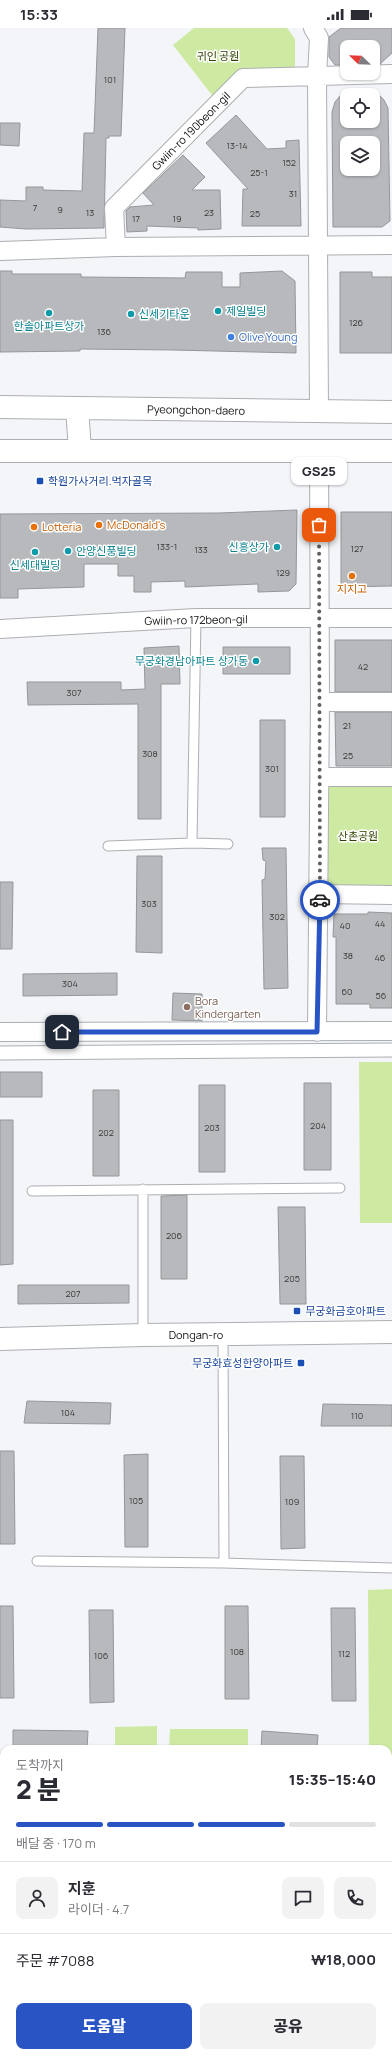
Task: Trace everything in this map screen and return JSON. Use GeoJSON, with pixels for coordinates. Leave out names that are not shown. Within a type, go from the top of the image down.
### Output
{"type":"FeatureCollection","features":[{"type":"Feature","properties":{"kind":"street"},"geometry":{"type":"LineString","coordinates":[[313,28],[319,38],[317,76],[319,412]]}},
{"type":"Feature","properties":{"kind":"street","name":"Gwiin-ro 190beon-gil"},"geometry":{"type":"LineString","coordinates":[[116,247],[114,208],[243,78],[392,74]]}},
{"type":"Feature","properties":{"kind":"street"},"geometry":{"type":"LineString","coordinates":[[0,251],[116,247],[392,245]]}},
{"type":"Feature","properties":{"kind":"street","name":"Pyeongchon-daero"},"geometry":{"type":"LineString","coordinates":[[0,407],[392,412]]}},
{"type":"Feature","properties":{"kind":"street"},"geometry":{"type":"LineString","coordinates":[[77,408],[80,450]]}},
{"type":"Feature","properties":{"kind":"street"},"geometry":{"type":"LineString","coordinates":[[0,451],[392,451]]}},
{"type":"Feature","properties":{"kind":"street"},"geometry":{"type":"LineString","coordinates":[[317,1032],[320,894],[319,451]]}},
{"type":"Feature","properties":{"kind":"street","name":"Gwiin-ro 172beon-gil"},"geometry":{"type":"LineString","coordinates":[[0,629],[196,618],[392,618]]}},
{"type":"Feature","properties":{"kind":"street"},"geometry":{"type":"LineString","coordinates":[[320,702],[392,702]]}},
{"type":"Feature","properties":{"kind":"street"},"geometry":{"type":"LineString","coordinates":[[320,777],[392,777]]}},
{"type":"Feature","properties":{"kind":"street"},"geometry":{"type":"LineString","coordinates":[[320,894],[392,895]]}},
{"type":"Feature","properties":{"kind":"street"},"geometry":{"type":"LineString","coordinates":[[0,1032],[392,1031]]}},
{"type":"Feature","properties":{"kind":"street"},"geometry":{"type":"LineString","coordinates":[[2,1053],[392,1050]]}},
{"type":"Feature","properties":{"kind":"street","name":"Dongan-ro"},"geometry":{"type":"LineString","coordinates":[[0,1340],[143,1335],[223,1336],[392,1332]]}},
{"type":"Feature","properties":{"kind":"lane"},"geometry":{"type":"LineString","coordinates":[[192,843],[196,618]]}},
{"type":"Feature","properties":{"kind":"lane"},"geometry":{"type":"LineString","coordinates":[[108,846],[192,843],[228,844]]}},
{"type":"Feature","properties":{"kind":"lane"},"geometry":{"type":"LineString","coordinates":[[32,1191],[340,1188]]}},
{"type":"Feature","properties":{"kind":"lane"},"geometry":{"type":"LineString","coordinates":[[143,1189],[143,1335]]}},
{"type":"Feature","properties":{"kind":"lane"},"geometry":{"type":"LineString","coordinates":[[223,1336],[224,1563]]}},
{"type":"Feature","properties":{"kind":"lane"},"geometry":{"type":"LineString","coordinates":[[37,1561],[224,1563],[392,1568]]}},
{"type":"Feature","properties":{"kind":"green space","name":"귀인 공원"},"geometry":{"type":"Polygon","coordinates":[[[194,28],[287,28],[295,39],[295,73],[240,73],[215,99],[173,45],[194,28]]]}},
{"type":"Feature","properties":{"kind":"green space","name":"산촌공원"},"geometry":{"type":"Polygon","coordinates":[[[392,782],[392,888],[325,889],[324,783],[392,782]]]}},
{"type":"Feature","properties":{"kind":"green space"},"geometry":{"type":"Polygon","coordinates":[[[359,1062],[392,1062],[392,1223],[360,1223],[359,1062]]]}},
{"type":"Feature","properties":{"kind":"green space"},"geometry":{"type":"Polygon","coordinates":[[[392,1589],[392,1745],[369,1745],[368,1590],[392,1589]]]}},
{"type":"Feature","properties":{"kind":"green space"},"geometry":{"type":"Polygon","coordinates":[[[157,1726],[157,1745],[115,1745],[115,1727],[157,1726]]]}},
{"type":"Feature","properties":{"kind":"green space"},"geometry":{"type":"Polygon","coordinates":[[[170,1729],[248,1729],[248,1745],[169,1745],[170,1729]]]}},
{"type":"Feature","properties":{"kind":"building"},"geometry":{"type":"Polygon","coordinates":[[[98,28],[125,28],[121,136],[109,136],[109,138],[106,138],[104,228],[26,229],[0,227],[0,200],[26,201],[26,187],[43,187],[43,190],[82,191],[84,133],[94,133],[98,28]]]}},
{"type":"Feature","properties":{"kind":"building"},"geometry":{"type":"Polygon","coordinates":[[[341,28],[392,28],[392,53],[380,64],[380,40],[340,40],[340,65],[335,65],[329,57],[329,37],[341,28]]]}},
{"type":"Feature","properties":{"kind":"building"},"geometry":{"type":"Polygon","coordinates":[[[340,96],[340,128],[380,128],[380,96],[388,108],[390,221],[382,227],[333,227],[332,112],[335,102],[340,96]]]}},
{"type":"Feature","properties":{"kind":"building"},"geometry":{"type":"Polygon","coordinates":[[[236,115],[267,149],[286,148],[286,141],[299,140],[301,226],[242,226],[243,189],[248,189],[206,143],[236,115]]]}},
{"type":"Feature","properties":{"kind":"building"},"geometry":{"type":"Polygon","coordinates":[[[0,123],[20,123],[19,146],[0,145],[0,123]]]}},
{"type":"Feature","properties":{"kind":"building"},"geometry":{"type":"Polygon","coordinates":[[[183,155],[205,177],[192,190],[220,190],[221,229],[198,230],[198,228],[147,226],[147,231],[127,232],[126,211],[130,207],[154,205],[143,193],[183,155]]]}},
{"type":"Feature","properties":{"kind":"building"},"geometry":{"type":"Polygon","coordinates":[[[0,271],[12,271],[12,274],[81,274],[81,277],[185,278],[186,272],[222,272],[222,287],[240,287],[240,273],[282,271],[295,281],[296,353],[80,349],[80,351],[0,352],[0,271]]]}},
{"type":"Feature","properties":{"kind":"building"},"geometry":{"type":"Polygon","coordinates":[[[340,272],[372,272],[372,277],[392,277],[392,353],[340,353],[340,272]]]}},
{"type":"Feature","properties":{"kind":"building"},"geometry":{"type":"Polygon","coordinates":[[[297,510],[296,584],[289,591],[258,592],[258,584],[185,587],[185,581],[151,582],[151,592],[134,592],[134,576],[118,576],[118,564],[84,564],[84,587],[18,589],[18,598],[0,598],[0,514],[219,513],[297,510]]]}},
{"type":"Feature","properties":{"kind":"building"},"geometry":{"type":"Polygon","coordinates":[[[341,512],[392,512],[392,586],[341,587],[341,512]]]}},
{"type":"Feature","properties":{"kind":"building"},"geometry":{"type":"Polygon","coordinates":[[[335,640],[392,640],[392,692],[335,692],[335,640]]]}},
{"type":"Feature","properties":{"kind":"building"},"geometry":{"type":"Polygon","coordinates":[[[179,646],[180,684],[161,684],[161,819],[138,819],[138,704],[28,705],[27,682],[121,682],[121,690],[145,689],[144,648],[179,646]]]}},
{"type":"Feature","properties":{"kind":"building","name":"무궁화경남아파트 상가동"},"geometry":{"type":"Polygon","coordinates":[[[223,647],[290,647],[290,674],[223,674],[223,647]]]}},
{"type":"Feature","properties":{"kind":"building"},"geometry":{"type":"Polygon","coordinates":[[[335,712],[392,712],[392,766],[336,766],[335,712]]]}},
{"type":"Feature","properties":{"kind":"building"},"geometry":{"type":"Polygon","coordinates":[[[260,720],[285,720],[285,817],[260,817],[260,720]]]}},
{"type":"Feature","properties":{"kind":"building"},"geometry":{"type":"Polygon","coordinates":[[[262,848],[286,848],[288,988],[264,989],[262,880],[265,879],[266,861],[263,860],[262,848]]]}},
{"type":"Feature","properties":{"kind":"building"},"geometry":{"type":"Polygon","coordinates":[[[137,856],[162,856],[162,953],[136,952],[137,856]]]}},
{"type":"Feature","properties":{"kind":"building"},"geometry":{"type":"Polygon","coordinates":[[[0,882],[13,882],[12,949],[0,949],[0,882]]]}},
{"type":"Feature","properties":{"kind":"building"},"geometry":{"type":"Polygon","coordinates":[[[368,912],[392,913],[392,1008],[370,1008],[370,1004],[336,1004],[336,937],[333,937],[334,914],[368,914],[368,912]]]}},
{"type":"Feature","properties":{"kind":"building"},"geometry":{"type":"Polygon","coordinates":[[[117,973],[117,995],[23,996],[23,974],[117,973]]]}},
{"type":"Feature","properties":{"kind":"building","name":"Bora Kindergarten"},"geometry":{"type":"Polygon","coordinates":[[[173,993],[202,994],[202,1021],[172,1020],[173,993]]]}},
{"type":"Feature","properties":{"kind":"building"},"geometry":{"type":"Polygon","coordinates":[[[0,1072],[42,1072],[42,1097],[0,1097],[0,1072]]]}},
{"type":"Feature","properties":{"kind":"building"},"geometry":{"type":"Polygon","coordinates":[[[304,1083],[331,1083],[331,1170],[304,1170],[304,1083]]]}},
{"type":"Feature","properties":{"kind":"building"},"geometry":{"type":"Polygon","coordinates":[[[199,1085],[225,1085],[225,1172],[199,1172],[199,1085]]]}},
{"type":"Feature","properties":{"kind":"building"},"geometry":{"type":"Polygon","coordinates":[[[93,1090],[119,1090],[119,1176],[93,1176],[93,1090]]]}},
{"type":"Feature","properties":{"kind":"building"},"geometry":{"type":"Polygon","coordinates":[[[0,1120],[13,1120],[13,1264],[0,1265],[0,1120]]]}},
{"type":"Feature","properties":{"kind":"building"},"geometry":{"type":"Polygon","coordinates":[[[187,1195],[187,1279],[161,1279],[161,1196],[187,1195]]]}},
{"type":"Feature","properties":{"kind":"building"},"geometry":{"type":"Polygon","coordinates":[[[278,1207],[305,1207],[306,1304],[280,1304],[278,1207]]]}},
{"type":"Feature","properties":{"kind":"building"},"geometry":{"type":"Polygon","coordinates":[[[18,1285],[129,1285],[129,1303],[18,1304],[18,1285]]]}},
{"type":"Feature","properties":{"kind":"building"},"geometry":{"type":"Polygon","coordinates":[[[27,1401],[111,1403],[110,1424],[24,1423],[27,1401]]]}},
{"type":"Feature","properties":{"kind":"building"},"geometry":{"type":"Polygon","coordinates":[[[323,1404],[392,1405],[392,1426],[321,1426],[323,1404]]]}},
{"type":"Feature","properties":{"kind":"building"},"geometry":{"type":"Polygon","coordinates":[[[0,1451],[14,1451],[15,1544],[0,1544],[0,1451]]]}},
{"type":"Feature","properties":{"kind":"building"},"geometry":{"type":"Polygon","coordinates":[[[148,1454],[148,1547],[125,1547],[124,1455],[148,1454]]]}},
{"type":"Feature","properties":{"kind":"building"},"geometry":{"type":"Polygon","coordinates":[[[280,1456],[304,1456],[305,1548],[281,1549],[280,1456]]]}},
{"type":"Feature","properties":{"kind":"building"},"geometry":{"type":"Polygon","coordinates":[[[0,1606],[13,1606],[14,1698],[0,1698],[0,1606]]]}},
{"type":"Feature","properties":{"kind":"building"},"geometry":{"type":"Polygon","coordinates":[[[225,1606],[248,1606],[249,1699],[225,1699],[225,1606]]]}},
{"type":"Feature","properties":{"kind":"building"},"geometry":{"type":"Polygon","coordinates":[[[331,1608],[355,1608],[356,1701],[332,1701],[331,1608]]]}},
{"type":"Feature","properties":{"kind":"building"},"geometry":{"type":"Polygon","coordinates":[[[89,1610],[113,1610],[114,1702],[90,1703],[89,1610]]]}},
{"type":"Feature","properties":{"kind":"building"},"geometry":{"type":"Polygon","coordinates":[[[13,1730],[88,1731],[87,1745],[13,1745],[13,1730]]]}},
{"type":"Feature","properties":{"kind":"building"},"geometry":{"type":"Polygon","coordinates":[[[262,1731],[318,1735],[317,1745],[261,1745],[262,1731]]]}},
{"type":"Feature","properties":{"kind":"way so far"},"geometry":{"type":"LineString","coordinates":[[319,525],[320,900]]}},
{"type":"Feature","properties":{"kind":"place","name":"제일빌딩"},"geometry":{"type":"Point","coordinates":[218,311]}},
{"type":"Feature","properties":{"kind":"place","name":"한솔아파트상가"},"geometry":{"type":"Point","coordinates":[49,313]}},
{"type":"Feature","properties":{"kind":"place","name":"신세기타운"},"geometry":{"type":"Point","coordinates":[131,314]}},
{"type":"Feature","properties":{"kind":"place","name":"Olive Young"},"geometry":{"type":"Point","coordinates":[231,337]}},
{"type":"Feature","properties":{"kind":"place","name":"학원가사거리.먹자골목"},"geometry":{"type":"Point","coordinates":[40,481]}},
{"type":"Feature","properties":{"kind":"place","name":"McDonald's"},"geometry":{"type":"Point","coordinates":[99,525]}},
{"type":"Feature","properties":{"kind":"place","name":"GS25"},"geometry":{"type":"Point","coordinates":[319,525]}},
{"type":"Feature","properties":{"kind":"place","name":"Lotteria"},"geometry":{"type":"Point","coordinates":[34,527]}},
{"type":"Feature","properties":{"kind":"place","name":"신흥상가"},"geometry":{"type":"Point","coordinates":[277,547]}},
{"type":"Feature","properties":{"kind":"place","name":"안양신풍빌딩"},"geometry":{"type":"Point","coordinates":[68,551]}},
{"type":"Feature","properties":{"kind":"place","name":"신세대빌딩"},"geometry":{"type":"Point","coordinates":[35,552]}},
{"type":"Feature","properties":{"kind":"place","name":"지지고"},"geometry":{"type":"Point","coordinates":[352,576]}},
{"type":"Feature","properties":{"kind":"place","name":"무궁화경남아파트 상가동"},"geometry":{"type":"Point","coordinates":[256,661]}},
{"type":"Feature","properties":{"kind":"place","name":"Bora Kindergarten"},"geometry":{"type":"Point","coordinates":[187,1007]}},
{"type":"Feature","properties":{"kind":"place","name":"무궁화금호아파트"},"geometry":{"type":"Point","coordinates":[297,1311]}},
{"type":"Feature","properties":{"kind":"place","name":"무궁화효성한양아파트"},"geometry":{"type":"Point","coordinates":[301,1363]}},
{"type":"Feature","properties":{"kind":"route"},"geometry":{"type":"LineString","coordinates":[[62,1032],[317,1032],[320,900]]}}]}
